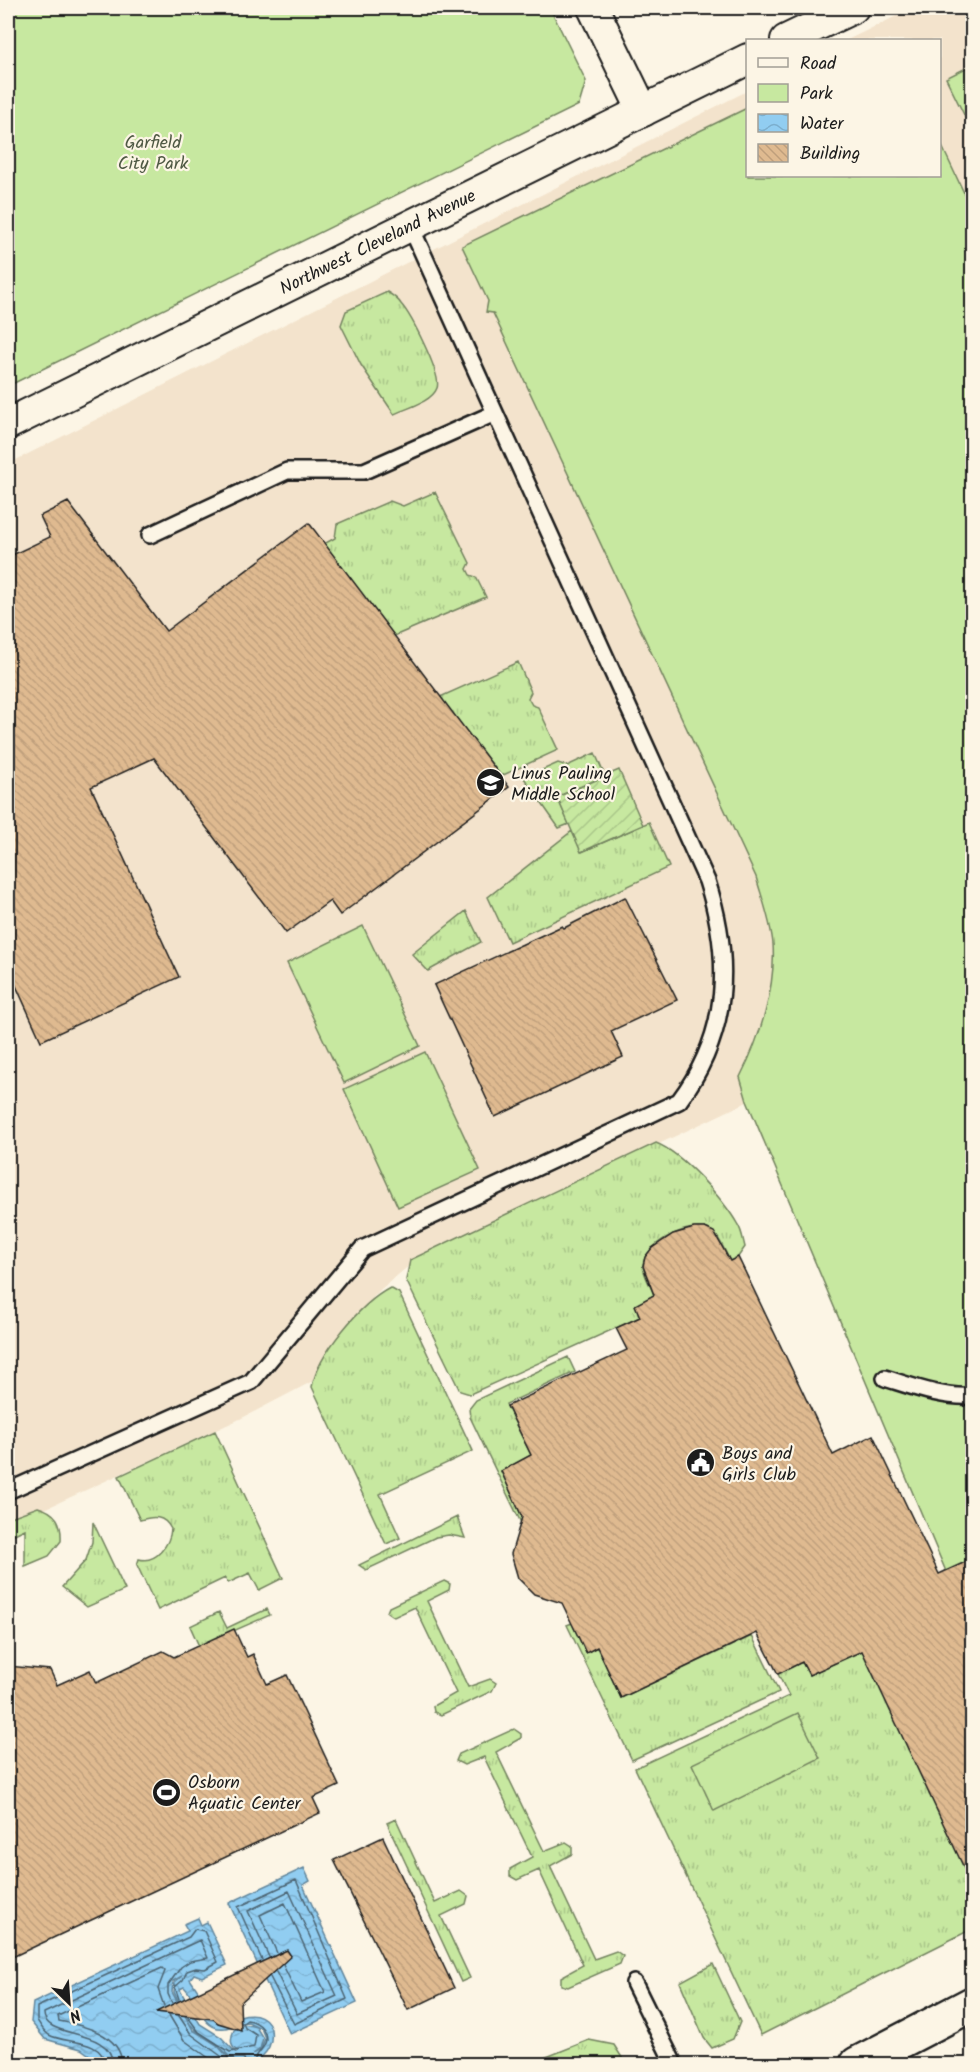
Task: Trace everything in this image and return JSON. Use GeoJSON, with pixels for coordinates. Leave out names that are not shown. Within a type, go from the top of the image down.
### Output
{"type":"FeatureCollection","features":[{"type":"Feature","properties":{"kind":"main road"},"geometry":{"type":"LineString","coordinates":[[857,2064],[972,2004]]}},
{"type":"Feature","properties":{"kind":"street"},"geometry":{"type":"LineString","coordinates":[[592,8],[643,111]]}},
{"type":"Feature","properties":{"kind":"street"},"geometry":{"type":"LineString","coordinates":[[788,39],[852,8]]}},
{"type":"Feature","properties":{"kind":"street","name":"Northwest Cleveland Avenue"},"geometry":{"type":"LineString","coordinates":[[8,424],[746,60]]}},
{"type":"Feature","properties":{"kind":"lane"},"geometry":{"type":"LineString","coordinates":[[8,1491],[250,1382],[362,1249],[679,1101],[696,1078],[713,1033],[724,986],[718,914],[704,873],[410,225]]}},
{"type":"Feature","properties":{"kind":"lane"},"geometry":{"type":"LineString","coordinates":[[150,534],[287,471],[364,471],[495,413]]}},
{"type":"Feature","properties":{"kind":"lane"},"geometry":{"type":"LineString","coordinates":[[885,1378],[927,1391],[958,1397],[972,1396]]}},
{"type":"Feature","properties":{"kind":"lane"},"geometry":{"type":"LineString","coordinates":[[634,1983],[674,2064]]}},
{"type":"Feature","properties":{"kind":"shaded area","name":"Linus Pauling Middle School"},"geometry":{"type":"Polygon","coordinates":[[[913,8],[972,8],[972,1633],[747,1102],[417,1259],[381,1289],[358,1314],[313,1381],[242,1418],[8,1526],[8,464],[746,92],[746,177],[941,177],[941,39],[849,39],[913,8]]]}},
{"type":"Feature","properties":{"kind":"green space","name":"Garfield City Park"},"geometry":{"type":"Polygon","coordinates":[[[8,8],[550,8],[586,81],[579,105],[8,386],[8,8]]]}},
{"type":"Feature","properties":{"kind":"green space"},"geometry":{"type":"Polygon","coordinates":[[[972,65],[972,131],[946,78],[972,65]]]}},
{"type":"Feature","properties":{"kind":"green space"},"geometry":{"type":"Polygon","coordinates":[[[746,108],[746,177],[941,177],[941,144],[972,210],[972,1633],[747,1101],[740,1077],[760,1029],[772,978],[772,936],[756,877],[493,313],[486,312],[488,301],[462,246],[746,108]]]}},
{"type":"Feature","properties":{"kind":"green space"},"geometry":{"type":"Polygon","coordinates":[[[387,292],[398,300],[412,320],[425,345],[437,381],[437,388],[430,397],[394,414],[361,365],[341,325],[346,311],[387,292]]]}},
{"type":"Feature","properties":{"kind":"green space"},"geometry":{"type":"Polygon","coordinates":[[[435,492],[470,563],[467,569],[470,575],[476,577],[486,597],[394,636],[324,544],[335,538],[337,524],[390,501],[403,506],[435,492]]]}},
{"type":"Feature","properties":{"kind":"green space"},"geometry":{"type":"Polygon","coordinates":[[[518,662],[531,692],[528,698],[532,705],[538,707],[558,750],[501,776],[440,697],[518,662]]]}},
{"type":"Feature","properties":{"kind":"green space"},"geometry":{"type":"Polygon","coordinates":[[[595,753],[605,776],[557,797],[569,824],[559,828],[524,778],[558,763],[567,766],[595,753]]]}},
{"type":"Feature","properties":{"kind":"green space"},"geometry":{"type":"Polygon","coordinates":[[[619,770],[643,825],[581,852],[557,797],[619,770]]]}},
{"type":"Feature","properties":{"kind":"green space"},"geometry":{"type":"Polygon","coordinates":[[[649,822],[669,867],[509,942],[488,897],[572,831],[582,852],[649,822]]]}},
{"type":"Feature","properties":{"kind":"green space"},"geometry":{"type":"Polygon","coordinates":[[[466,911],[481,942],[428,971],[412,954],[466,911]]]}},
{"type":"Feature","properties":{"kind":"green space"},"geometry":{"type":"Polygon","coordinates":[[[363,926],[420,1046],[344,1083],[287,963],[363,926]]]}},
{"type":"Feature","properties":{"kind":"green space"},"geometry":{"type":"Polygon","coordinates":[[[425,1052],[480,1170],[398,1207],[344,1089],[425,1052]]]}},
{"type":"Feature","properties":{"kind":"green space"},"geometry":{"type":"Polygon","coordinates":[[[656,1143],[690,1167],[732,1215],[745,1247],[738,1257],[730,1261],[718,1237],[705,1228],[684,1230],[672,1235],[653,1248],[646,1256],[643,1268],[654,1295],[636,1305],[640,1317],[470,1394],[460,1391],[406,1280],[410,1260],[656,1143]]]}},
{"type":"Feature","properties":{"kind":"green space"},"geometry":{"type":"Polygon","coordinates":[[[390,1288],[399,1293],[473,1451],[380,1494],[400,1538],[386,1544],[312,1387],[323,1360],[342,1331],[366,1305],[390,1288]]]}},
{"type":"Feature","properties":{"kind":"green space"},"geometry":{"type":"Polygon","coordinates":[[[568,1357],[575,1372],[506,1404],[531,1455],[501,1471],[527,1527],[524,1529],[470,1417],[469,1409],[476,1400],[568,1357]]]}},
{"type":"Feature","properties":{"kind":"green space"},"geometry":{"type":"Polygon","coordinates":[[[215,1431],[283,1578],[259,1590],[250,1573],[228,1583],[225,1578],[158,1610],[137,1565],[139,1559],[151,1559],[161,1552],[168,1541],[171,1529],[162,1519],[140,1520],[119,1476],[215,1431]]]}},
{"type":"Feature","properties":{"kind":"green space"},"geometry":{"type":"Polygon","coordinates":[[[38,1507],[57,1519],[61,1541],[49,1556],[25,1566],[25,1529],[8,1537],[8,1518],[38,1507]]]}},
{"type":"Feature","properties":{"kind":"green space"},"geometry":{"type":"Polygon","coordinates":[[[457,1517],[465,1538],[449,1535],[436,1537],[366,1570],[359,1565],[457,1517]]]}},
{"type":"Feature","properties":{"kind":"green space"},"geometry":{"type":"Polygon","coordinates":[[[93,1522],[125,1590],[87,1607],[62,1587],[86,1560],[92,1542],[93,1522]]]}},
{"type":"Feature","properties":{"kind":"green space"},"geometry":{"type":"Polygon","coordinates":[[[444,1581],[450,1584],[449,1590],[427,1601],[468,1687],[490,1679],[496,1683],[492,1691],[441,1715],[434,1712],[433,1706],[456,1693],[415,1607],[394,1617],[387,1612],[389,1607],[444,1581]]]}},
{"type":"Feature","properties":{"kind":"green space"},"geometry":{"type":"Polygon","coordinates":[[[955,1607],[972,1645],[972,1929],[761,2035],[635,1768],[789,1696],[778,1674],[802,1662],[809,1675],[955,1607]]]}},
{"type":"Feature","properties":{"kind":"green space"},"geometry":{"type":"Polygon","coordinates":[[[267,1609],[270,1615],[199,1646],[190,1626],[219,1612],[227,1628],[267,1609]]]}},
{"type":"Feature","properties":{"kind":"green space"},"geometry":{"type":"Polygon","coordinates":[[[572,1623],[586,1653],[597,1647],[621,1698],[752,1636],[779,1692],[632,1760],[567,1625],[572,1623]]]}},
{"type":"Feature","properties":{"kind":"green space"},"geometry":{"type":"Polygon","coordinates":[[[798,1713],[820,1758],[714,1811],[692,1764],[798,1713]]]}},
{"type":"Feature","properties":{"kind":"green space"},"geometry":{"type":"Polygon","coordinates":[[[514,1729],[521,1734],[521,1738],[496,1752],[544,1851],[566,1842],[572,1846],[572,1854],[550,1866],[594,1959],[616,1951],[623,1956],[620,1964],[568,1987],[561,1985],[561,1977],[583,1965],[539,1870],[517,1880],[510,1876],[510,1869],[532,1857],[484,1757],[464,1765],[456,1761],[459,1754],[514,1729]]]}},
{"type":"Feature","properties":{"kind":"green space"},"geometry":{"type":"Polygon","coordinates":[[[396,1819],[435,1903],[461,1891],[468,1896],[466,1904],[441,1916],[470,1978],[461,1982],[387,1823],[396,1819]]]}},
{"type":"Feature","properties":{"kind":"green space"},"geometry":{"type":"Polygon","coordinates":[[[713,1964],[740,2022],[733,2039],[712,2048],[704,2038],[680,1982],[713,1964]]]}},
{"type":"Feature","properties":{"kind":"green space"},"geometry":{"type":"Polygon","coordinates":[[[589,2040],[614,2045],[626,2064],[529,2064],[589,2040]]]}},
{"type":"Feature","properties":{"kind":"water"},"geometry":{"type":"Polygon","coordinates":[[[304,1868],[310,1881],[303,1885],[357,2003],[290,2034],[229,1903],[304,1868]]]}},
{"type":"Feature","properties":{"kind":"water"},"geometry":{"type":"Polygon","coordinates":[[[198,1918],[201,1925],[207,1922],[227,1965],[202,1977],[194,1974],[190,1979],[200,1994],[229,2020],[248,2014],[261,2017],[269,2024],[271,2035],[269,2046],[262,2056],[251,2063],[236,2063],[216,2043],[200,2034],[190,2024],[174,1992],[175,1982],[182,1976],[173,1981],[172,1992],[193,2030],[217,2045],[234,2064],[102,2064],[81,2049],[45,2039],[31,2022],[33,2003],[188,1931],[184,1924],[198,1918]],[[184,1987],[180,1989],[200,2024],[221,2037],[236,2053],[238,2051],[232,2045],[232,2036],[234,2030],[244,2024],[256,2027],[263,2038],[260,2049],[253,2054],[261,2050],[265,2038],[261,2028],[248,2022],[225,2028],[211,2025],[201,2014],[184,1987]]]}},
{"type":"Feature","properties":{"kind":"building"},"geometry":{"type":"Polygon","coordinates":[[[68,502],[166,631],[309,523],[509,787],[340,915],[330,901],[286,933],[154,758],[91,787],[179,977],[41,1041],[8,968],[8,557],[50,537],[40,516],[68,502]]]}},
{"type":"Feature","properties":{"kind":"building"},"geometry":{"type":"Polygon","coordinates":[[[625,897],[677,1000],[611,1031],[623,1057],[495,1117],[434,985],[562,926],[564,928],[625,897]]]}},
{"type":"Feature","properties":{"kind":"building","name":"Boys and Girls Club"},"geometry":{"type":"Polygon","coordinates":[[[694,1228],[705,1228],[714,1232],[730,1261],[738,1257],[833,1455],[873,1435],[939,1574],[972,1559],[972,1885],[862,1651],[809,1675],[802,1662],[778,1674],[757,1633],[621,1698],[597,1647],[586,1653],[562,1603],[534,1594],[518,1578],[511,1554],[522,1517],[501,1471],[531,1455],[507,1406],[627,1350],[616,1328],[640,1317],[635,1305],[654,1295],[643,1266],[645,1257],[652,1248],[673,1234],[694,1228]]]}},
{"type":"Feature","properties":{"kind":"building","name":"Osborn Aquatic Center"},"geometry":{"type":"Polygon","coordinates":[[[234,1629],[247,1657],[253,1654],[267,1684],[287,1675],[339,1786],[313,1798],[320,1813],[8,1959],[8,1666],[50,1670],[57,1685],[90,1670],[96,1683],[163,1651],[174,1657],[234,1629]]]}},
{"type":"Feature","properties":{"kind":"building"},"geometry":{"type":"Polygon","coordinates":[[[383,1837],[454,1988],[408,2010],[334,1860],[383,1837]]]}},
{"type":"Feature","properties":{"kind":"building"},"geometry":{"type":"Polygon","coordinates":[[[287,1950],[291,1956],[240,2003],[241,2030],[218,2023],[213,2019],[156,2012],[287,1950]]]}},
{"type":"Feature","properties":{"kind":"place","name":"Linus Pauling Middle School"},"geometry":{"type":"Point","coordinates":[490,783]}},
{"type":"Feature","properties":{"kind":"place","name":"Boys and Girls Club"},"geometry":{"type":"Point","coordinates":[701,1463]}},
{"type":"Feature","properties":{"kind":"place","name":"Osborn Aquatic Center"},"geometry":{"type":"Point","coordinates":[167,1792]}}]}
